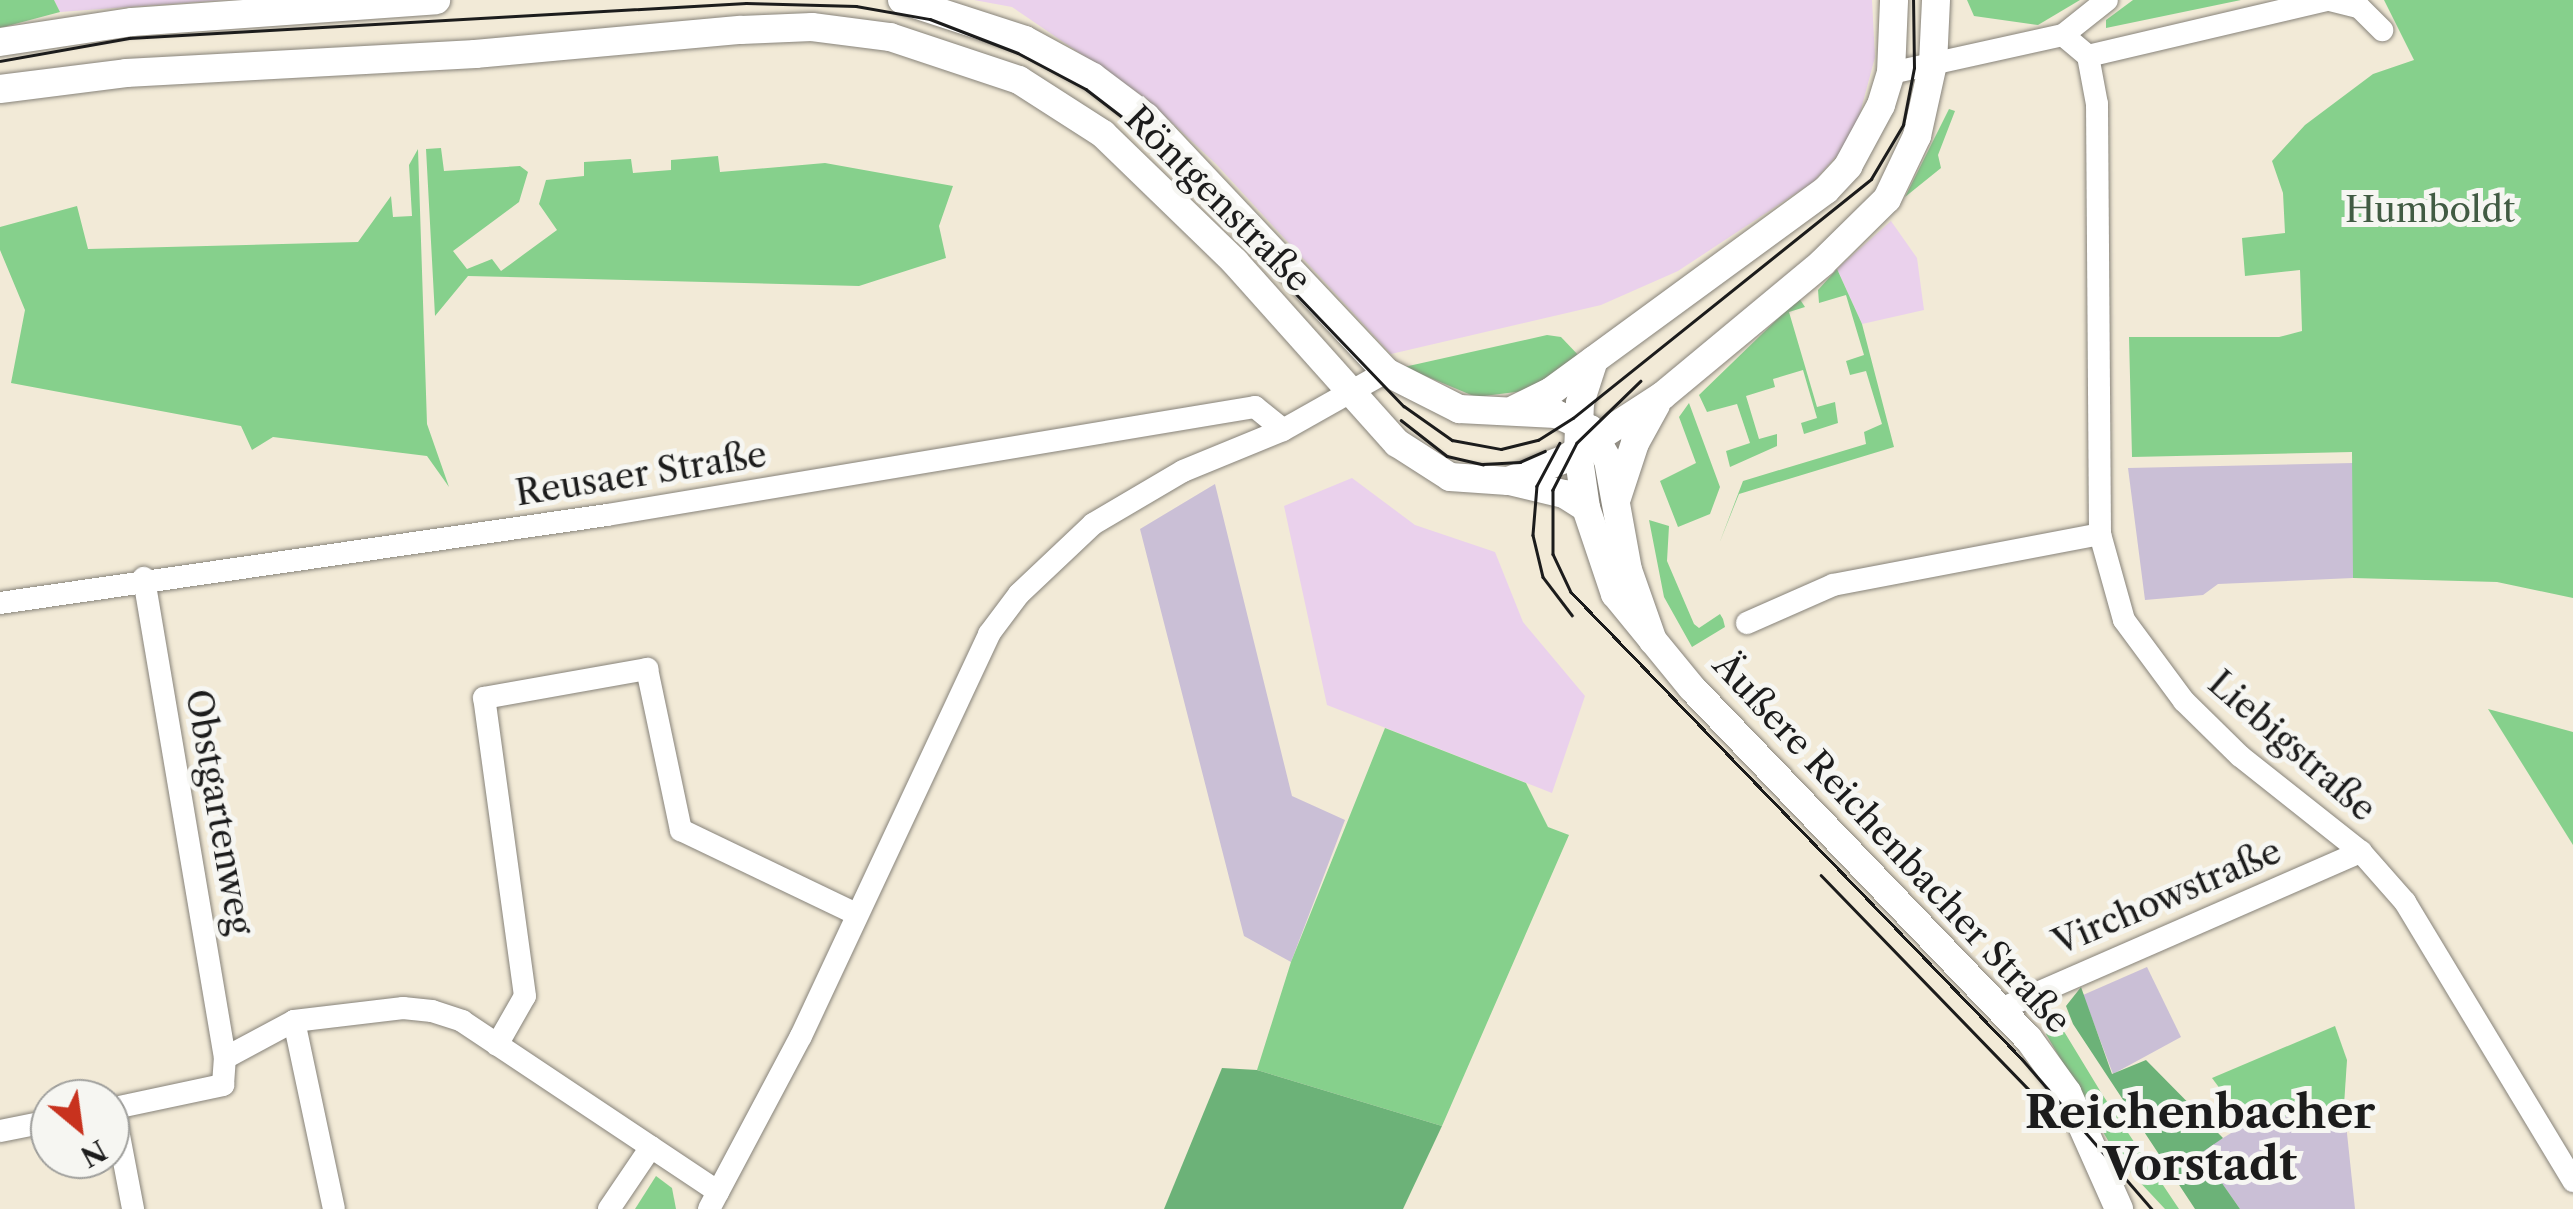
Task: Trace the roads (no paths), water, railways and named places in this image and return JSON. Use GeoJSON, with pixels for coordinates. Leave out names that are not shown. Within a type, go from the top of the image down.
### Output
{"type":"FeatureCollection","features":[{"type":"Feature","properties":{"kind":"street"},"geometry":{"type":"LineString","coordinates":[[0,42],[132,22],[436,0]]}},
{"type":"Feature","properties":{"kind":"street","name":"Röntgenstraße"},"geometry":{"type":"LineString","coordinates":[[902,0],[1025,40],[1093,77],[1146,118],[1386,372],[1459,409],[1513,410],[1577,420]]}},
{"type":"Feature","properties":{"kind":"street"},"geometry":{"type":"LineString","coordinates":[[1513,410],[1594,360],[1826,190],[1869,130],[1891,73],[1894,0]]}},
{"type":"Feature","properties":{"kind":"street","name":"Röntgenstraße"},"geometry":{"type":"LineString","coordinates":[[0,89],[126,73],[475,54],[741,30],[812,27],[890,36],[1020,80],[1104,134],[1235,262],[1350,395],[1431,468],[1463,479],[1508,481],[1589,445],[1662,396],[1822,262],[1887,199],[1907,168],[1933,64],[1936,0]]}},
{"type":"Feature","properties":{"kind":"street"},"geometry":{"type":"LineString","coordinates":[[1891,73],[2072,27],[2107,0]]}},
{"type":"Feature","properties":{"kind":"street"},"geometry":{"type":"LineString","coordinates":[[2072,27],[2088,56],[2328,0],[2360,7],[2382,30]]}},
{"type":"Feature","properties":{"kind":"street","name":"Liebigstraße"},"geometry":{"type":"LineString","coordinates":[[2088,56],[2098,124],[2100,534],[2114,593],[2149,660],[2240,756],[2362,852],[2405,902],[2573,1181]]}},
{"type":"Feature","properties":{"kind":"street","name":"Äußere Reichenbacher Straße"},"geometry":{"type":"LineString","coordinates":[[1594,360],[1577,420],[1616,504],[1628,570],[1653,641]]}},
{"type":"Feature","properties":{"kind":"street"},"geometry":{"type":"LineString","coordinates":[[130,1105],[223,1086],[224,1058],[294,1021],[403,1008],[432,1011],[496,1044],[651,1147],[714,1201],[767,1106],[989,634],[1019,594],[1093,524],[1183,471],[1283,430],[1386,372]]}},
{"type":"Feature","properties":{"kind":"street"},"geometry":{"type":"LineString","coordinates":[[1616,504],[1635,444],[1662,396]]}},
{"type":"Feature","properties":{"kind":"street","name":"Reusaer Straße"},"geometry":{"type":"LineString","coordinates":[[0,603],[144,578],[553,524],[1255,408],[1283,430]]}},
{"type":"Feature","properties":{"kind":"street","name":"Äußere Reichenbacher Straße"},"geometry":{"type":"LineString","coordinates":[[1589,445],[1586,508],[1615,594],[1692,688],[2002,1009],[2067,1092],[2119,1209]]}},
{"type":"Feature","properties":{"kind":"street"},"geometry":{"type":"LineString","coordinates":[[1508,481],[1564,494],[1586,508]]}},
{"type":"Feature","properties":{"kind":"street"},"geometry":{"type":"LineString","coordinates":[[1747,623],[1833,585],[2100,534]]}},
{"type":"Feature","properties":{"kind":"street","name":"Obstgartenweg"},"geometry":{"type":"LineString","coordinates":[[144,578],[224,1058]]}},
{"type":"Feature","properties":{"kind":"street"},"geometry":{"type":"LineString","coordinates":[[496,1044],[525,996],[484,698],[648,668],[681,830],[856,914]]}},
{"type":"Feature","properties":{"kind":"street","name":"Virchowstraße"},"geometry":{"type":"LineString","coordinates":[[2002,1009],[2362,852]]}},
{"type":"Feature","properties":{"kind":"street"},"geometry":{"type":"LineString","coordinates":[[294,1021],[334,1209]]}},
{"type":"Feature","properties":{"kind":"street"},"geometry":{"type":"LineString","coordinates":[[0,1130],[30,1125]]}},
{"type":"Feature","properties":{"kind":"street"},"geometry":{"type":"LineString","coordinates":[[609,1209],[651,1147]]}},
{"type":"Feature","properties":{"kind":"street"},"geometry":{"type":"LineString","coordinates":[[127,1179],[133,1209]]}},
{"type":"Feature","properties":{"kind":"tram line"},"geometry":{"type":"LineString","coordinates":[[0,61],[129,38],[746,3],[856,6],[930,19],[1018,53],[1086,89],[1138,129],[1404,406],[1452,440],[1501,449],[1538,440],[1573,418],[1871,179],[1903,125],[1914,68],[1913,0]]}},
{"type":"Feature","properties":{"kind":"tram line"},"geometry":{"type":"LineString","coordinates":[[1641,381],[1577,443],[1553,490],[1553,554],[1571,592],[2022,1059],[2152,1209]]}},
{"type":"Feature","properties":{"kind":"tram line"},"geometry":{"type":"LineString","coordinates":[[1401,420],[1447,456],[1483,464],[1520,462],[1545,451]]}},
{"type":"Feature","properties":{"kind":"tram line"},"geometry":{"type":"LineString","coordinates":[[1560,443],[1537,486],[1533,535],[1543,577],[1572,615]]}},
{"type":"Feature","properties":{"kind":"tram line"},"geometry":{"type":"LineString","coordinates":[[1821,875],[2037,1098]]}},
{"type":"Feature","properties":{"kind":"district","name":"Reichenbacher Vorstadt"},"geometry":{"type":"Point","coordinates":[2200,1139]}},
{"type":"Feature","properties":{"kind":"park label","name":"Humboldt"},"geometry":{"type":"Point","coordinates":[2430,210]}}]}
